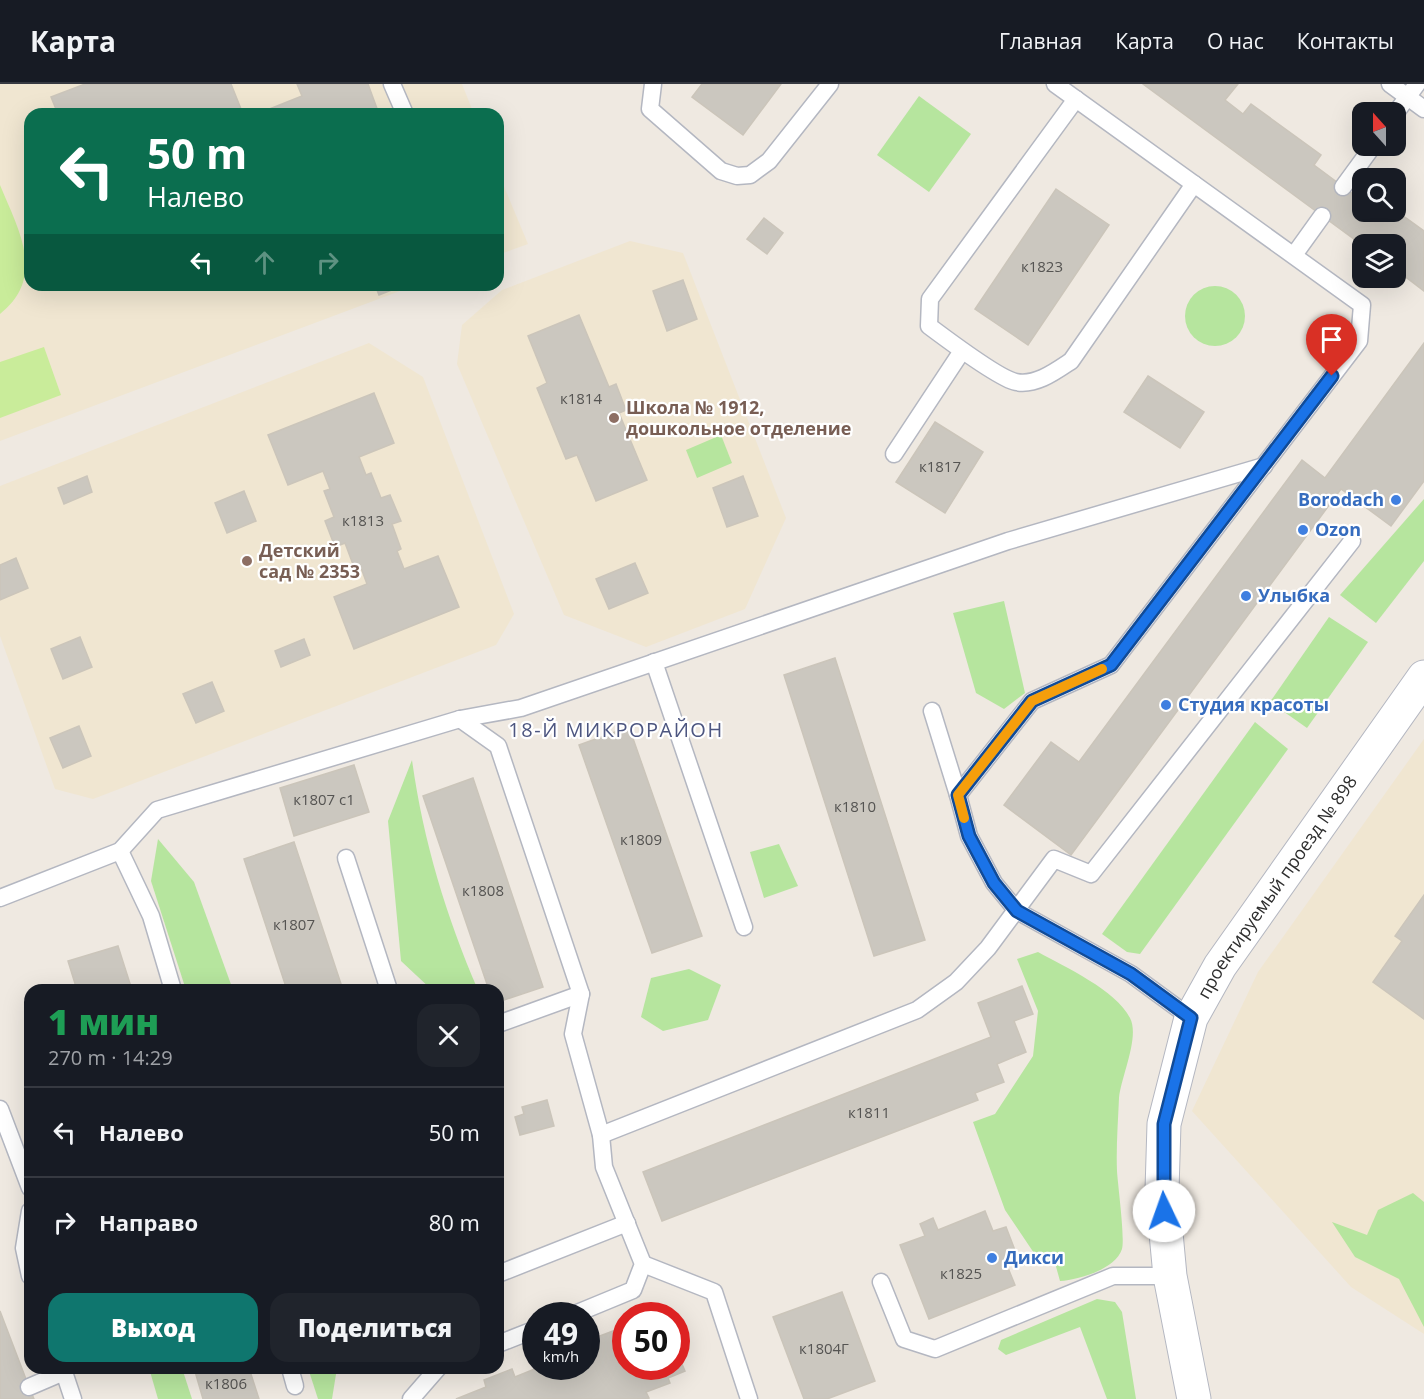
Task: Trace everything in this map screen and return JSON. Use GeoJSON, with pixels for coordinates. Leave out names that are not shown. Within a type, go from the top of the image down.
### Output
{"type":"FeatureCollection","features":[{"type":"Feature","properties":{"kind":"main road","name":"проектируемый проезд № 898"},"geometry":{"type":"LineString","coordinates":[[1194,1399],[1170,1276],[1162,1190],[1164,1124],[1191,1018],[1220,966],[1424,677]]}},
{"type":"Feature","properties":{"kind":"lane"},"geometry":{"type":"LineString","coordinates":[[392,84],[402,108]]}},
{"type":"Feature","properties":{"kind":"lane"},"geometry":{"type":"LineString","coordinates":[[653,84],[650,109],[721,171],[737,176],[750,175],[769,161],[830,84]]}},
{"type":"Feature","properties":{"kind":"lane"},"geometry":{"type":"LineString","coordinates":[[958,795],[1032,701],[1111,665],[1359,341],[1362,305],[1055,84]]}},
{"type":"Feature","properties":{"kind":"lane"},"geometry":{"type":"LineString","coordinates":[[1390,84],[1412,90],[1424,109]]}},
{"type":"Feature","properties":{"kind":"lane"},"geometry":{"type":"LineString","coordinates":[[1076,99],[930,299],[927,313],[930,326],[962,351],[1016,382],[1046,378],[1071,361],[1194,184]]}},
{"type":"Feature","properties":{"kind":"lane"},"geometry":{"type":"LineString","coordinates":[[1343,187],[1366,156]]}},
{"type":"Feature","properties":{"kind":"lane"},"geometry":{"type":"LineString","coordinates":[[1294,255],[1322,216]]}},
{"type":"Feature","properties":{"kind":"lane"},"geometry":{"type":"LineString","coordinates":[[894,454],[962,351]]}},
{"type":"Feature","properties":{"kind":"lane"},"geometry":{"type":"LineString","coordinates":[[0,898],[120,851],[157,810],[460,718],[521,708],[1008,541],[1263,466]]}},
{"type":"Feature","properties":{"kind":"lane"},"geometry":{"type":"LineString","coordinates":[[601,1136],[917,1010],[956,982],[1017,911],[1054,859],[1091,874],[1352,541]]}},
{"type":"Feature","properties":{"kind":"lane"},"geometry":{"type":"LineString","coordinates":[[654,662],[744,927]]}},
{"type":"Feature","properties":{"kind":"lane"},"geometry":{"type":"LineString","coordinates":[[932,711],[969,836],[994,883],[1017,911],[1131,974],[1191,1018]]}},
{"type":"Feature","properties":{"kind":"lane"},"geometry":{"type":"LineString","coordinates":[[460,718],[498,746],[581,994],[573,1034],[601,1136],[604,1167],[643,1264],[633,1290],[600,1304]]}},
{"type":"Feature","properties":{"kind":"lane"},"geometry":{"type":"LineString","coordinates":[[120,851],[151,916],[171,984]]}},
{"type":"Feature","properties":{"kind":"lane"},"geometry":{"type":"LineString","coordinates":[[346,858],[387,984]]}},
{"type":"Feature","properties":{"kind":"lane"},"geometry":{"type":"LineString","coordinates":[[504,1022],[581,994]]}},
{"type":"Feature","properties":{"kind":"lane"},"geometry":{"type":"LineString","coordinates":[[0,1109],[24,1172]]}},
{"type":"Feature","properties":{"kind":"lane"},"geometry":{"type":"LineString","coordinates":[[504,1273],[627,1223]]}},
{"type":"Feature","properties":{"kind":"lane"},"geometry":{"type":"LineString","coordinates":[[643,1264],[714,1292],[749,1399]]}},
{"type":"Feature","properties":{"kind":"lane"},"geometry":{"type":"LineString","coordinates":[[881,1282],[904,1339],[935,1349],[1113,1276],[1170,1276]]}},
{"type":"Feature","properties":{"kind":"lane"},"geometry":{"type":"LineString","coordinates":[[504,1342],[522,1335]]}},
{"type":"Feature","properties":{"kind":"lane"},"geometry":{"type":"LineString","coordinates":[[29,1387],[55,1374]]}},
{"type":"Feature","properties":{"kind":"lane"},"geometry":{"type":"LineString","coordinates":[[64,1374],[73,1399]]}},
{"type":"Feature","properties":{"kind":"lane"},"geometry":{"type":"LineString","coordinates":[[292,1374],[295,1386]]}},
{"type":"Feature","properties":{"kind":"lane"},"geometry":{"type":"LineString","coordinates":[[411,1399],[433,1374]]}},
{"type":"Feature","properties":{"kind":"shaded area"},"geometry":{"type":"Polygon","coordinates":[[[0,84],[462,84],[472,108],[24,108],[24,291],[400,291],[0,441],[0,84]]]}},
{"type":"Feature","properties":{"kind":"shaded area"},"geometry":{"type":"Polygon","coordinates":[[[504,186],[528,244],[504,253],[504,186]]]}},
{"type":"Feature","properties":{"kind":"shaded area","name":"Школа № 1912, дошкольное отделение"},"geometry":{"type":"Polygon","coordinates":[[[630,241],[683,253],[786,518],[745,609],[646,647],[564,615],[457,364],[462,325],[504,289],[630,241]]]}},
{"type":"Feature","properties":{"kind":"shaded area","name":"Детский сад № 2353"},"geometry":{"type":"Polygon","coordinates":[[[369,343],[423,377],[514,614],[496,645],[93,799],[55,789],[0,636],[0,486],[369,343]]]}},
{"type":"Feature","properties":{"kind":"shaded area"},"geometry":{"type":"Polygon","coordinates":[[[1424,739],[1424,1334],[1351,1287],[1192,1111],[1258,972],[1424,739]]]}},
{"type":"Feature","properties":{"kind":"green space"},"geometry":{"type":"Polygon","coordinates":[[[919,96],[971,134],[929,192],[877,155],[919,96]]]}},
{"type":"Feature","properties":{"kind":"green space"},"geometry":{"type":"Polygon","coordinates":[[[0,185],[20,235],[24,252],[24,274],[14,300],[0,314],[0,185]]]}},
{"type":"Feature","properties":{"kind":"green space"},"geometry":{"type":"Polygon","coordinates":[[[1215,286],[1236,295],[1245,316],[1236,337],[1215,346],[1194,337],[1185,316],[1194,295],[1215,286]]]}},
{"type":"Feature","properties":{"kind":"green space"},"geometry":{"type":"Polygon","coordinates":[[[44,347],[61,395],[0,418],[0,362],[44,347]]]}},
{"type":"Feature","properties":{"kind":"green space"},"geometry":{"type":"Polygon","coordinates":[[[721,435],[732,463],[697,478],[686,450],[721,435]]]}},
{"type":"Feature","properties":{"kind":"green space"},"geometry":{"type":"Polygon","coordinates":[[[1424,499],[1424,561],[1376,623],[1340,595],[1424,499]]]}},
{"type":"Feature","properties":{"kind":"green space"},"geometry":{"type":"Polygon","coordinates":[[[1004,601],[1025,693],[1004,709],[976,693],[953,613],[1004,601]]]}},
{"type":"Feature","properties":{"kind":"green space"},"geometry":{"type":"Polygon","coordinates":[[[1329,617],[1368,642],[1307,728],[1270,702],[1329,617]]]}},
{"type":"Feature","properties":{"kind":"green space"},"geometry":{"type":"Polygon","coordinates":[[[1255,722],[1288,749],[1140,954],[1127,952],[1102,934],[1255,722]]]}},
{"type":"Feature","properties":{"kind":"green space"},"geometry":{"type":"Polygon","coordinates":[[[412,760],[422,819],[437,877],[476,984],[426,984],[401,961],[388,821],[412,760]]]}},
{"type":"Feature","properties":{"kind":"green space"},"geometry":{"type":"Polygon","coordinates":[[[158,839],[194,882],[231,984],[184,984],[151,881],[158,839]]]}},
{"type":"Feature","properties":{"kind":"green space"},"geometry":{"type":"Polygon","coordinates":[[[779,844],[798,886],[764,898],[750,852],[779,844]]]}},
{"type":"Feature","properties":{"kind":"green space"},"geometry":{"type":"Polygon","coordinates":[[[1038,952],[1075,972],[1114,998],[1130,1018],[1133,1036],[1119,1098],[1117,1171],[1122,1249],[1118,1256],[1104,1268],[1086,1276],[1060,1281],[1055,1263],[1042,1265],[1005,1210],[973,1122],[995,1114],[1033,1056],[1038,1011],[1017,959],[1038,952]]]}},
{"type":"Feature","properties":{"kind":"green space"},"geometry":{"type":"Polygon","coordinates":[[[689,969],[721,985],[708,1020],[663,1031],[641,1017],[651,978],[689,969]]]}},
{"type":"Feature","properties":{"kind":"green space"},"geometry":{"type":"Polygon","coordinates":[[[1413,1193],[1424,1202],[1424,1327],[1399,1279],[1355,1257],[1332,1222],[1367,1235],[1378,1210],[1413,1193]]]}},
{"type":"Feature","properties":{"kind":"green space"},"geometry":{"type":"Polygon","coordinates":[[[1097,1299],[1115,1302],[1122,1312],[1136,1399],[1107,1399],[1080,1327],[1006,1355],[998,1349],[1001,1340],[1097,1299]]]}},
{"type":"Feature","properties":{"kind":"green space"},"geometry":{"type":"Polygon","coordinates":[[[151,1374],[184,1374],[192,1399],[158,1399],[151,1374]]]}},
{"type":"Feature","properties":{"kind":"green space"},"geometry":{"type":"Polygon","coordinates":[[[310,1374],[336,1374],[332,1399],[318,1399],[310,1374]]]}},
{"type":"Feature","properties":{"kind":"building"},"geometry":{"type":"Polygon","coordinates":[[[85,84],[231,84],[241,108],[56,108],[51,97],[85,84]]]}},
{"type":"Feature","properties":{"kind":"building"},"geometry":{"type":"Polygon","coordinates":[[[297,84],[368,84],[377,108],[272,108],[302,96],[297,84]]]}},
{"type":"Feature","properties":{"kind":"building"},"geometry":{"type":"Polygon","coordinates":[[[702,84],[781,84],[743,135],[692,97],[702,84]]]}},
{"type":"Feature","properties":{"kind":"building"},"geometry":{"type":"Polygon","coordinates":[[[1143,84],[1238,84],[1225,100],[1243,114],[1251,104],[1321,155],[1314,165],[1352,193],[1352,222],[1406,222],[1406,218],[1424,231],[1424,291],[1406,277],[1406,234],[1352,234],[1352,238],[1143,84]]]}},
{"type":"Feature","properties":{"kind":"building"},"geometry":{"type":"Polygon","coordinates":[[[1056,189],[1109,225],[1028,345],[975,309],[1056,189]]]}},
{"type":"Feature","properties":{"kind":"building"},"geometry":{"type":"Polygon","coordinates":[[[764,218],[783,233],[767,254],[747,239],[764,218]]]}},
{"type":"Feature","properties":{"kind":"building"},"geometry":{"type":"Polygon","coordinates":[[[683,280],[697,319],[667,331],[653,291],[683,280]]]}},
{"type":"Feature","properties":{"kind":"building"},"geometry":{"type":"Polygon","coordinates":[[[377,291],[389,291],[379,295],[377,291]]]}},
{"type":"Feature","properties":{"kind":"building"},"geometry":{"type":"Polygon","coordinates":[[[579,315],[609,387],[616,384],[626,410],[619,413],[647,480],[596,501],[577,455],[566,459],[537,388],[547,383],[528,336],[579,315]]]}},
{"type":"Feature","properties":{"kind":"building"},"geometry":{"type":"Polygon","coordinates":[[[1424,343],[1424,481],[1391,526],[1341,489],[1071,855],[1004,805],[1051,742],[1079,762],[1302,460],[1325,478],[1424,343]]]}},
{"type":"Feature","properties":{"kind":"building"},"geometry":{"type":"Polygon","coordinates":[[[1148,376],[1204,412],[1180,448],[1124,412],[1148,376]]]}},
{"type":"Feature","properties":{"kind":"building"},"geometry":{"type":"Polygon","coordinates":[[[374,393],[394,443],[359,457],[366,475],[371,473],[381,498],[390,495],[401,521],[392,524],[401,549],[397,551],[404,569],[438,556],[459,607],[354,649],[334,597],[367,584],[360,565],[354,567],[345,543],[335,547],[325,521],[334,517],[324,491],[330,489],[323,471],[288,485],[268,435],[374,393]]]}},
{"type":"Feature","properties":{"kind":"building"},"geometry":{"type":"Polygon","coordinates":[[[935,422],[983,452],[945,513],[896,482],[935,422]]]}},
{"type":"Feature","properties":{"kind":"building"},"geometry":{"type":"Polygon","coordinates":[[[87,476],[92,492],[64,504],[58,488],[87,476]]]}},
{"type":"Feature","properties":{"kind":"building"},"geometry":{"type":"Polygon","coordinates":[[[743,476],[758,516],[727,527],[713,488],[743,476]]]}},
{"type":"Feature","properties":{"kind":"building"},"geometry":{"type":"Polygon","coordinates":[[[244,491],[256,521],[227,533],[215,503],[244,491]]]}},
{"type":"Feature","properties":{"kind":"building"},"geometry":{"type":"Polygon","coordinates":[[[16,558],[28,588],[0,600],[0,565],[16,558]]]}},
{"type":"Feature","properties":{"kind":"building"},"geometry":{"type":"Polygon","coordinates":[[[635,563],[648,593],[609,609],[596,579],[635,563]]]}},
{"type":"Feature","properties":{"kind":"building"},"geometry":{"type":"Polygon","coordinates":[[[80,637],[92,667],[63,679],[51,649],[80,637]]]}},
{"type":"Feature","properties":{"kind":"building"},"geometry":{"type":"Polygon","coordinates":[[[304,639],[310,655],[281,667],[275,651],[304,639]]]}},
{"type":"Feature","properties":{"kind":"building"},"geometry":{"type":"Polygon","coordinates":[[[835,658],[925,940],[874,956],[784,675],[835,658]]]}},
{"type":"Feature","properties":{"kind":"building"},"geometry":{"type":"Polygon","coordinates":[[[212,682],[224,711],[196,723],[183,694],[212,682]]]}},
{"type":"Feature","properties":{"kind":"building"},"geometry":{"type":"Polygon","coordinates":[[[79,726],[91,756],[63,768],[50,738],[79,726]]]}},
{"type":"Feature","properties":{"kind":"building"},"geometry":{"type":"Polygon","coordinates":[[[629,727],[702,936],[652,953],[579,745],[629,727]]]}},
{"type":"Feature","properties":{"kind":"building"},"geometry":{"type":"Polygon","coordinates":[[[354,765],[369,812],[294,836],[280,788],[354,765]]]}},
{"type":"Feature","properties":{"kind":"building"},"geometry":{"type":"Polygon","coordinates":[[[473,778],[543,987],[504,1000],[504,984],[487,984],[423,796],[473,778]]]}},
{"type":"Feature","properties":{"kind":"building"},"geometry":{"type":"Polygon","coordinates":[[[294,842],[341,984],[285,984],[244,859],[294,842]]]}},
{"type":"Feature","properties":{"kind":"building"},"geometry":{"type":"Polygon","coordinates":[[[1424,895],[1424,1019],[1373,982],[1402,941],[1395,936],[1424,895]]]}},
{"type":"Feature","properties":{"kind":"building"},"geometry":{"type":"Polygon","coordinates":[[[118,946],[130,984],[75,984],[68,961],[118,946]]]}},
{"type":"Feature","properties":{"kind":"building"},"geometry":{"type":"Polygon","coordinates":[[[1022,986],[1033,1014],[1014,1021],[1026,1052],[997,1064],[1004,1082],[975,1093],[978,1100],[662,1221],[643,1172],[991,1037],[978,1003],[1022,986]]]}},
{"type":"Feature","properties":{"kind":"building"},"geometry":{"type":"Polygon","coordinates":[[[547,1100],[554,1126],[520,1135],[515,1117],[524,1114],[522,1107],[547,1100]]]}},
{"type":"Feature","properties":{"kind":"building"},"geometry":{"type":"Polygon","coordinates":[[[985,1211],[993,1231],[1006,1227],[1018,1258],[1006,1263],[1015,1285],[929,1319],[900,1245],[925,1236],[920,1224],[933,1218],[938,1230],[985,1211]]]}},
{"type":"Feature","properties":{"kind":"building"},"geometry":{"type":"Polygon","coordinates":[[[842,1292],[875,1381],[827,1399],[804,1399],[773,1317],[842,1292]]]}},
{"type":"Feature","properties":{"kind":"building"},"geometry":{"type":"Polygon","coordinates":[[[0,1311],[34,1399],[0,1399],[0,1311]]]}},
{"type":"Feature","properties":{"kind":"building"},"geometry":{"type":"Polygon","coordinates":[[[612,1331],[612,1380],[669,1380],[670,1383],[646,1392],[649,1398],[646,1399],[456,1399],[486,1387],[484,1380],[512,1369],[515,1377],[522,1374],[522,1380],[600,1380],[600,1336],[612,1331]]]}},
{"type":"Feature","properties":{"kind":"building"},"geometry":{"type":"Polygon","coordinates":[[[196,1374],[251,1374],[259,1399],[203,1399],[196,1374]]]}},
{"type":"Feature","properties":{"kind":"slow traffic"},"geometry":{"type":"LineString","coordinates":[[964,818],[958,795],[1032,701],[1102,669]]}},
{"type":"Feature","properties":{"kind":"place","name":"Школа № 1912, дошкольное отделение"},"geometry":{"type":"Point","coordinates":[614,418]}},
{"type":"Feature","properties":{"kind":"place","name":"Borodach"},"geometry":{"type":"Point","coordinates":[1396,500]}},
{"type":"Feature","properties":{"kind":"place","name":"Ozon"},"geometry":{"type":"Point","coordinates":[1303,530]}},
{"type":"Feature","properties":{"kind":"place","name":"Детский сад № 2353"},"geometry":{"type":"Point","coordinates":[247,561]}},
{"type":"Feature","properties":{"kind":"place","name":"Улыбка"},"geometry":{"type":"Point","coordinates":[1246,596]}},
{"type":"Feature","properties":{"kind":"place","name":"Студия красоты"},"geometry":{"type":"Point","coordinates":[1166,705]}},
{"type":"Feature","properties":{"kind":"place","name":"Дикси"},"geometry":{"type":"Point","coordinates":[992,1258]}},
{"type":"Feature","properties":{"kind":"district","name":"18-Й МИКРОРАЙОН"},"geometry":{"type":"Point","coordinates":[616,730]}},
{"type":"Feature","properties":{"kind":"route"},"geometry":{"type":"LineString","coordinates":[[1164,1211],[1162,1190],[1164,1124],[1191,1018],[1131,974],[1017,911],[994,883],[969,836],[958,795],[1032,701],[1111,665],[1332,376]]}}]}
